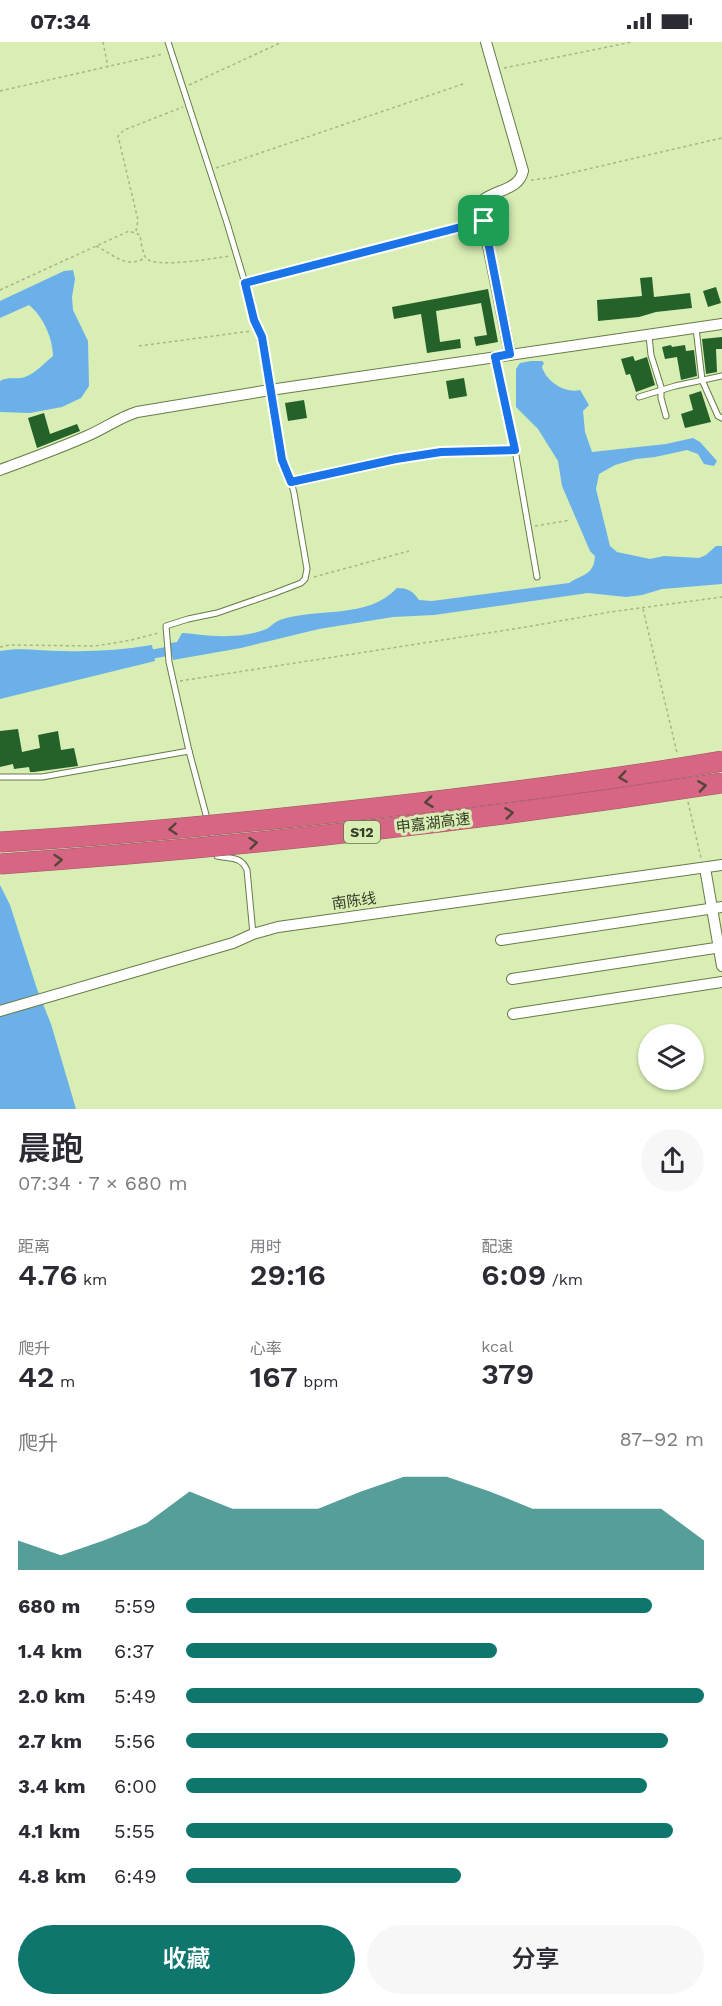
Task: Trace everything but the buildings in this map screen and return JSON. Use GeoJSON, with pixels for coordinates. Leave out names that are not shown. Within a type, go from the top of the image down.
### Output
{"type":"FeatureCollection","features":[{"type":"Feature","properties":{"kind":"highway","name":"申嘉湖高速"},"geometry":{"type":"LineString","coordinates":[[0,842],[150,831],[313,815],[541,788],[722,761]]}},
{"type":"Feature","properties":{"kind":"highway","name":"申嘉湖高速"},"geometry":{"type":"LineString","coordinates":[[0,864],[317,837],[574,805],[722,783]]}},
{"type":"Feature","properties":{"kind":"street"},"geometry":{"type":"LineString","coordinates":[[486,42],[523,171],[521,179],[515,185],[492,193],[483,200],[481,211],[510,354]]}},
{"type":"Feature","properties":{"kind":"street"},"geometry":{"type":"LineString","coordinates":[[0,470],[90,435],[123,416],[137,412],[270,390],[722,324]]}},
{"type":"Feature","properties":{"kind":"street","name":"南陈线"},"geometry":{"type":"LineString","coordinates":[[0,1011],[192,953],[233,943],[278,927],[722,865]]}},
{"type":"Feature","properties":{"kind":"street"},"geometry":{"type":"LineString","coordinates":[[705,868],[717,908],[722,966]]}},
{"type":"Feature","properties":{"kind":"street"},"geometry":{"type":"LineString","coordinates":[[501,940],[717,908]]}},
{"type":"Feature","properties":{"kind":"street"},"geometry":{"type":"LineString","coordinates":[[512,979],[720,947]]}},
{"type":"Feature","properties":{"kind":"street"},"geometry":{"type":"LineString","coordinates":[[513,1014],[722,982]]}},
{"type":"Feature","properties":{"kind":"lane"},"geometry":{"type":"LineString","coordinates":[[168,42],[237,255],[254,320],[262,337],[282,460],[291,482],[307,569],[305,579],[301,583],[227,610],[174,622],[166,626],[165,631],[173,682],[217,856],[239,859],[248,870],[253,934]]}},
{"type":"Feature","properties":{"kind":"lane"},"geometry":{"type":"LineString","coordinates":[[696,328],[702,380],[718,416],[722,418]]}},
{"type":"Feature","properties":{"kind":"lane"},"geometry":{"type":"LineString","coordinates":[[650,336],[651,355],[666,416]]}},
{"type":"Feature","properties":{"kind":"lane"},"geometry":{"type":"LineString","coordinates":[[495,357],[515,450],[537,577]]}},
{"type":"Feature","properties":{"kind":"lane"},"geometry":{"type":"LineString","coordinates":[[639,397],[722,376]]}},
{"type":"Feature","properties":{"kind":"lane"},"geometry":{"type":"LineString","coordinates":[[0,777],[42,777],[189,751]]}},
{"type":"Feature","properties":{"kind":"path"},"geometry":{"type":"LineString","coordinates":[[103,42],[108,67]]}},
{"type":"Feature","properties":{"kind":"path"},"geometry":{"type":"LineString","coordinates":[[183,87],[282,42]]}},
{"type":"Feature","properties":{"kind":"path"},"geometry":{"type":"LineString","coordinates":[[494,70],[632,42]]}},
{"type":"Feature","properties":{"kind":"path"},"geometry":{"type":"LineString","coordinates":[[0,91],[172,52]]}},
{"type":"Feature","properties":{"kind":"path"},"geometry":{"type":"LineString","coordinates":[[210,171],[466,83]]}},
{"type":"Feature","properties":{"kind":"path"},"geometry":{"type":"LineString","coordinates":[[135,232],[138,220],[118,136],[124,130],[188,105]]}},
{"type":"Feature","properties":{"kind":"path"},"geometry":{"type":"LineString","coordinates":[[521,179],[549,178],[722,138]]}},
{"type":"Feature","properties":{"kind":"path"},"geometry":{"type":"LineString","coordinates":[[245,283],[484,221]]}},
{"type":"Feature","properties":{"kind":"path"},"geometry":{"type":"LineString","coordinates":[[0,290],[129,231],[140,235],[146,258],[152,262],[237,255]]}},
{"type":"Feature","properties":{"kind":"path"},"geometry":{"type":"LineString","coordinates":[[95,246],[127,263],[136,263],[146,258]]}},
{"type":"Feature","properties":{"kind":"path"},"geometry":{"type":"LineString","coordinates":[[139,346],[259,330]]}},
{"type":"Feature","properties":{"kind":"path"},"geometry":{"type":"LineString","coordinates":[[291,482],[441,452],[515,450]]}},
{"type":"Feature","properties":{"kind":"path"},"geometry":{"type":"LineString","coordinates":[[528,528],[570,520]]}},
{"type":"Feature","properties":{"kind":"path"},"geometry":{"type":"LineString","coordinates":[[305,579],[409,551]]}},
{"type":"Feature","properties":{"kind":"path"},"geometry":{"type":"LineString","coordinates":[[173,682],[722,597]]}},
{"type":"Feature","properties":{"kind":"path"},"geometry":{"type":"LineString","coordinates":[[643,608],[677,753]]}},
{"type":"Feature","properties":{"kind":"path"},"geometry":{"type":"LineString","coordinates":[[0,647],[10,645],[95,646],[165,631]]}},
{"type":"Feature","properties":{"kind":"path"},"geometry":{"type":"LineString","coordinates":[[687,798],[705,868]]}},
{"type":"Feature","properties":{"kind":"water"},"geometry":{"type":"Polygon","coordinates":[[[73,270],[75,279],[72,297],[73,310],[88,341],[89,386],[81,398],[62,407],[30,413],[0,412],[0,381],[29,375],[53,356],[51,342],[39,315],[29,305],[0,318],[0,301],[64,271],[73,270]]]}},
{"type":"Feature","properties":{"kind":"water"},"geometry":{"type":"Polygon","coordinates":[[[542,361],[544,372],[562,388],[580,390],[589,405],[583,411],[585,432],[592,452],[666,444],[693,438],[700,442],[717,461],[714,466],[704,464],[698,454],[687,450],[636,459],[615,465],[599,474],[596,489],[610,546],[617,552],[650,559],[664,556],[699,558],[716,546],[722,546],[722,584],[662,589],[626,597],[588,593],[434,615],[393,617],[319,629],[241,648],[173,660],[170,643],[177,642],[182,633],[211,636],[251,634],[266,629],[280,620],[295,616],[357,609],[371,605],[385,598],[397,588],[410,591],[419,600],[432,601],[569,583],[590,571],[595,556],[590,551],[562,486],[558,461],[538,429],[516,407],[516,369],[520,363],[542,361]]]}},
{"type":"Feature","properties":{"kind":"water"},"geometry":{"type":"Polygon","coordinates":[[[152,645],[155,661],[0,699],[0,651],[23,649],[96,651],[152,645]]]}},
{"type":"Feature","properties":{"kind":"water"},"geometry":{"type":"Polygon","coordinates":[[[0,885],[10,905],[37,989],[51,1024],[76,1109],[0,1109],[0,885]]]}},
{"type":"Feature","properties":{"kind":"waterway"},"geometry":{"type":"LineString","coordinates":[[142,656],[175,650]]}},
{"type":"Feature","properties":{"kind":"route"},"geometry":{"type":"LineString","coordinates":[[484,221],[510,354],[495,357],[515,450],[441,452],[396,459],[291,482],[282,460],[266,354],[262,337],[250,309],[245,283],[484,221]]}}]}
